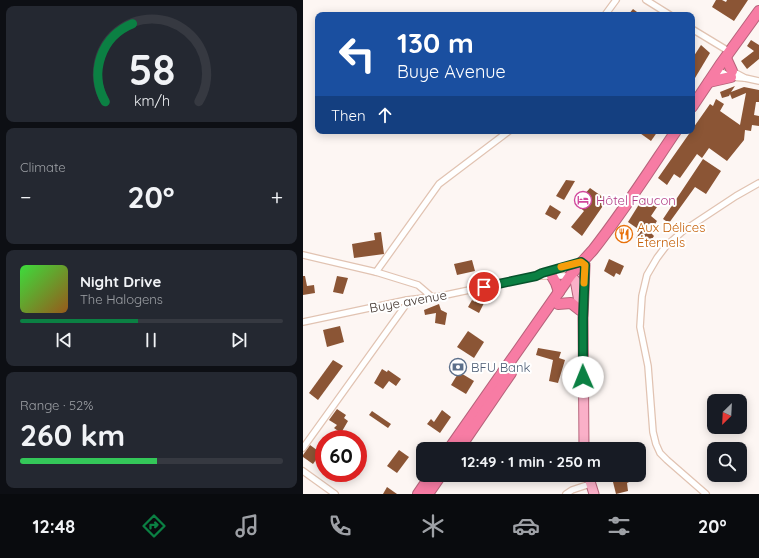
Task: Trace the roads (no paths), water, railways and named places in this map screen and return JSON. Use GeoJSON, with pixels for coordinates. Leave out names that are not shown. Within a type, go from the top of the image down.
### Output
{"type":"FeatureCollection","features":[{"type":"Feature","properties":{"kind":"highway"},"geometry":{"type":"LineString","coordinates":[[695,103],[759,12]]}},
{"type":"Feature","properties":{"kind":"highway"},"geometry":{"type":"LineString","coordinates":[[709,82],[731,74],[723,61]]}},
{"type":"Feature","properties":{"kind":"highway"},"geometry":{"type":"LineString","coordinates":[[454,442],[537,329],[558,304],[591,251],[674,134]]}},
{"type":"Feature","properties":{"kind":"highway"},"geometry":{"type":"LineString","coordinates":[[552,276],[559,292]]}},
{"type":"Feature","properties":{"kind":"highway"},"geometry":{"type":"LineString","coordinates":[[464,442],[537,329],[559,292],[573,278]]}},
{"type":"Feature","properties":{"kind":"highway"},"geometry":{"type":"LineString","coordinates":[[558,304],[571,303],[581,314]]}},
{"type":"Feature","properties":{"kind":"highway"},"geometry":{"type":"LineString","coordinates":[[418,494],[426,482]]}},
{"type":"Feature","properties":{"kind":"highway"},"geometry":{"type":"LineString","coordinates":[[428,494],[436,482]]}},
{"type":"Feature","properties":{"kind":"main road"},"geometry":{"type":"LineString","coordinates":[[583,263],[581,314],[584,442]]}},
{"type":"Feature","properties":{"kind":"main road"},"geometry":{"type":"LineString","coordinates":[[573,278],[581,314]]}},
{"type":"Feature","properties":{"kind":"main road"},"geometry":{"type":"LineString","coordinates":[[590,482],[594,494]]}},
{"type":"Feature","properties":{"kind":"street"},"geometry":{"type":"LineString","coordinates":[[607,12],[616,0]]}},
{"type":"Feature","properties":{"kind":"street"},"geometry":{"type":"LineString","coordinates":[[646,0],[665,12]]}},
{"type":"Feature","properties":{"kind":"street"},"geometry":{"type":"LineString","coordinates":[[695,32],[723,61],[731,74],[759,82]]}},
{"type":"Feature","properties":{"kind":"street"},"geometry":{"type":"LineString","coordinates":[[377,272],[439,184],[505,134]]}},
{"type":"Feature","properties":{"kind":"street"},"geometry":{"type":"LineString","coordinates":[[704,493],[660,453],[656,444],[653,432],[648,366],[640,327],[642,296],[647,275],[666,246],[683,230],[759,183]]}},
{"type":"Feature","properties":{"kind":"street"},"geometry":{"type":"LineString","coordinates":[[303,255],[377,272],[418,285],[433,297]]}},
{"type":"Feature","properties":{"kind":"street"},"geometry":{"type":"LineString","coordinates":[[536,276],[542,273],[583,263]]}},
{"type":"Feature","properties":{"kind":"street"},"geometry":{"type":"LineString","coordinates":[[536,276],[573,278]]}},
{"type":"Feature","properties":{"kind":"street","name":"Buye avenue"},"geometry":{"type":"LineString","coordinates":[[303,322],[407,300],[433,297],[536,276]]}},
{"type":"Feature","properties":{"kind":"street"},"geometry":{"type":"LineString","coordinates":[[303,448],[405,306],[407,300]]}},
{"type":"Feature","properties":{"kind":"street"},"geometry":{"type":"LineString","coordinates":[[303,471],[335,494]]}},
{"type":"Feature","properties":{"kind":"street"},"geometry":{"type":"LineString","coordinates":[[567,494],[584,482]]}},
{"type":"Feature","properties":{"kind":"place","name":"Hôtel Faucon"},"geometry":{"type":"Point","coordinates":[583,200]}},
{"type":"Feature","properties":{"kind":"place","name":"Aux Délices Éternels"},"geometry":{"type":"Point","coordinates":[624,234]}},
{"type":"Feature","properties":{"kind":"place","name":"BFU Bank"},"geometry":{"type":"Point","coordinates":[458,367]}}]}
